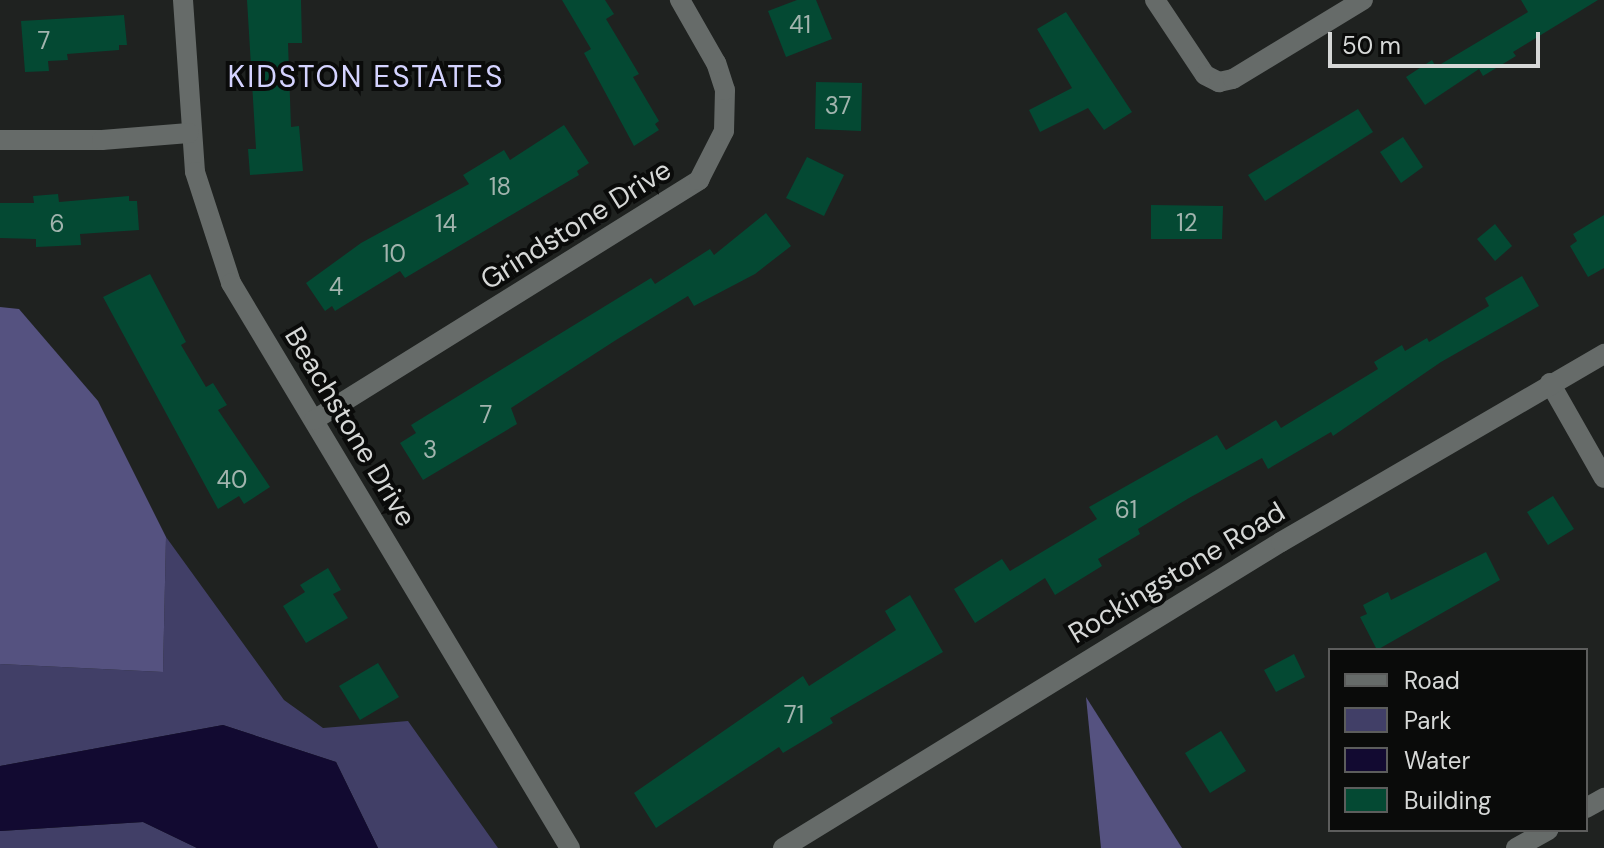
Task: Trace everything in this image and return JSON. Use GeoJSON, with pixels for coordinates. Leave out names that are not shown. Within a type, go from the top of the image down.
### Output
{"type":"FeatureCollection","features":[{"type":"Feature","properties":{"kind":"street","name":"Beachstone Drive"},"geometry":{"type":"LineString","coordinates":[[183,0],[189,133],[215,248],[570,848]]}},
{"type":"Feature","properties":{"kind":"street","name":"Grindstone Drive"},"geometry":{"type":"LineString","coordinates":[[314,420],[699,180],[724,131],[725,90],[716,63],[680,0]]}},
{"type":"Feature","properties":{"kind":"street"},"geometry":{"type":"LineString","coordinates":[[1155,0],[1205,75],[1226,82],[1363,0]]}},
{"type":"Feature","properties":{"kind":"street"},"geometry":{"type":"LineString","coordinates":[[0,140],[113,140],[189,133]]}},
{"type":"Feature","properties":{"kind":"street","name":"Rockingstone Road"},"geometry":{"type":"LineString","coordinates":[[783,848],[1550,383],[1604,354]]}},
{"type":"Feature","properties":{"kind":"street"},"geometry":{"type":"LineString","coordinates":[[1550,383],[1604,478]]}},
{"type":"Feature","properties":{"kind":"street"},"geometry":{"type":"LineString","coordinates":[[1516,848],[1544,832]]}},
{"type":"Feature","properties":{"kind":"green space"},"geometry":{"type":"Polygon","coordinates":[[[166,537],[284,700],[323,728],[408,721],[498,848],[378,848],[336,762],[223,725],[0,766],[0,664],[163,672],[166,537]]]}},
{"type":"Feature","properties":{"kind":"green space"},"geometry":{"type":"Polygon","coordinates":[[[143,822],[197,848],[0,848],[0,831],[143,822]]]}},
{"type":"Feature","properties":{"kind":"shaded area"},"geometry":{"type":"Polygon","coordinates":[[[0,307],[19,309],[98,401],[166,537],[163,672],[0,664],[0,307]]]}},
{"type":"Feature","properties":{"kind":"shaded area"},"geometry":{"type":"Polygon","coordinates":[[[1086,697],[1182,848],[1101,848],[1086,697]]]}},
{"type":"Feature","properties":{"kind":"water"},"geometry":{"type":"Polygon","coordinates":[[[223,725],[336,762],[378,848],[197,848],[143,822],[0,831],[0,766],[223,725]]]}},
{"type":"Feature","properties":{"kind":"building"},"geometry":{"type":"Polygon","coordinates":[[[247,0],[301,0],[302,43],[288,43],[291,127],[299,126],[303,171],[250,175],[248,149],[256,149],[247,0]]]}},
{"type":"Feature","properties":{"kind":"building"},"geometry":{"type":"Polygon","coordinates":[[[562,0],[605,0],[614,14],[606,19],[639,74],[633,77],[659,121],[655,124],[659,130],[634,146],[584,53],[591,49],[562,0]]]}},
{"type":"Feature","properties":{"kind":"building"},"geometry":{"type":"Polygon","coordinates":[[[797,0],[816,0],[832,39],[786,57],[768,11],[797,0]]]}},
{"type":"Feature","properties":{"kind":"building"},"geometry":{"type":"Polygon","coordinates":[[[1521,0],[1598,0],[1513,52],[1516,56],[1483,76],[1479,69],[1425,105],[1406,77],[1432,60],[1436,67],[1528,12],[1521,0]]]}},
{"type":"Feature","properties":{"kind":"building"},"geometry":{"type":"Polygon","coordinates":[[[1066,12],[1132,112],[1104,130],[1088,108],[1040,132],[1029,110],[1072,88],[1037,29],[1066,12]]]}},
{"type":"Feature","properties":{"kind":"building"},"geometry":{"type":"Polygon","coordinates":[[[124,15],[127,45],[119,45],[119,50],[67,54],[68,60],[48,61],[49,71],[25,72],[21,21],[124,15]]]}},
{"type":"Feature","properties":{"kind":"building"},"geometry":{"type":"Polygon","coordinates":[[[816,82],[862,83],[861,131],[815,129],[816,82]]]}},
{"type":"Feature","properties":{"kind":"building"},"geometry":{"type":"Polygon","coordinates":[[[1358,109],[1373,132],[1265,201],[1248,175],[1358,109]]]}},
{"type":"Feature","properties":{"kind":"building"},"geometry":{"type":"Polygon","coordinates":[[[564,125],[589,163],[577,171],[579,175],[405,278],[400,271],[335,311],[332,306],[325,311],[306,283],[361,243],[469,184],[463,175],[504,150],[510,160],[564,125]]]}},
{"type":"Feature","properties":{"kind":"building"},"geometry":{"type":"Polygon","coordinates":[[[1403,137],[1423,167],[1401,183],[1380,152],[1403,137]]]}},
{"type":"Feature","properties":{"kind":"building"},"geometry":{"type":"Polygon","coordinates":[[[807,157],[844,175],[824,216],[786,198],[807,157]]]}},
{"type":"Feature","properties":{"kind":"building"},"geometry":{"type":"Polygon","coordinates":[[[58,194],[59,202],[129,196],[129,201],[137,201],[139,230],[80,234],[81,245],[36,247],[36,239],[0,238],[0,203],[34,203],[33,196],[58,194]]]}},
{"type":"Feature","properties":{"kind":"building"},"geometry":{"type":"Polygon","coordinates":[[[1151,205],[1223,206],[1222,239],[1151,239],[1151,205]]]}},
{"type":"Feature","properties":{"kind":"building"},"geometry":{"type":"Polygon","coordinates":[[[766,213],[791,246],[755,274],[694,306],[688,296],[616,340],[511,408],[517,424],[423,480],[400,443],[416,433],[411,425],[651,278],[655,284],[710,249],[714,255],[766,213]]]}},
{"type":"Feature","properties":{"kind":"building"},"geometry":{"type":"Polygon","coordinates":[[[1604,215],[1604,268],[1588,277],[1570,246],[1577,241],[1573,234],[1604,215]]]}},
{"type":"Feature","properties":{"kind":"building"},"geometry":{"type":"Polygon","coordinates":[[[1495,224],[1512,246],[1495,261],[1477,239],[1495,224]]]}},
{"type":"Feature","properties":{"kind":"building"},"geometry":{"type":"Polygon","coordinates":[[[150,274],[186,342],[181,345],[206,387],[213,383],[227,405],[218,410],[270,487],[244,504],[239,496],[218,509],[103,297],[150,274]]]}},
{"type":"Feature","properties":{"kind":"building"},"geometry":{"type":"Polygon","coordinates":[[[1522,276],[1539,306],[1441,362],[1333,436],[1331,432],[1268,469],[1262,458],[1189,498],[1138,529],[1140,534],[1098,559],[1102,566],[1055,595],[1045,578],[975,623],[954,589],[1002,559],[1010,571],[1097,519],[1089,507],[1217,435],[1226,450],[1276,420],[1281,428],[1378,369],[1374,362],[1402,345],[1405,351],[1427,338],[1429,342],[1489,306],[1485,298],[1522,276]]]}},
{"type":"Feature","properties":{"kind":"building"},"geometry":{"type":"Polygon","coordinates":[[[1553,496],[1574,529],[1548,545],[1527,512],[1553,496]]]}},
{"type":"Feature","properties":{"kind":"building"},"geometry":{"type":"Polygon","coordinates":[[[1486,552],[1500,580],[1376,648],[1360,617],[1367,614],[1363,605],[1388,592],[1391,600],[1486,552]]]}},
{"type":"Feature","properties":{"kind":"building"},"geometry":{"type":"Polygon","coordinates":[[[328,568],[341,590],[333,594],[348,618],[306,643],[283,606],[305,592],[300,585],[328,568]]]}},
{"type":"Feature","properties":{"kind":"building"},"geometry":{"type":"Polygon","coordinates":[[[910,595],[943,652],[830,718],[833,723],[783,753],[779,747],[656,828],[634,793],[803,676],[809,686],[896,630],[885,611],[910,595]]]}},
{"type":"Feature","properties":{"kind":"building"},"geometry":{"type":"Polygon","coordinates":[[[1294,654],[1305,677],[1276,692],[1264,670],[1294,654]]]}},
{"type":"Feature","properties":{"kind":"building"},"geometry":{"type":"Polygon","coordinates":[[[378,663],[399,697],[360,720],[339,686],[378,663]]]}},
{"type":"Feature","properties":{"kind":"building"},"geometry":{"type":"Polygon","coordinates":[[[1221,731],[1246,771],[1210,793],[1185,753],[1221,731]]]}},
{"type":"Feature","properties":{"kind":"district","name":"KIDSTON ESTATES"},"geometry":{"type":"Point","coordinates":[366,77]}}]}
